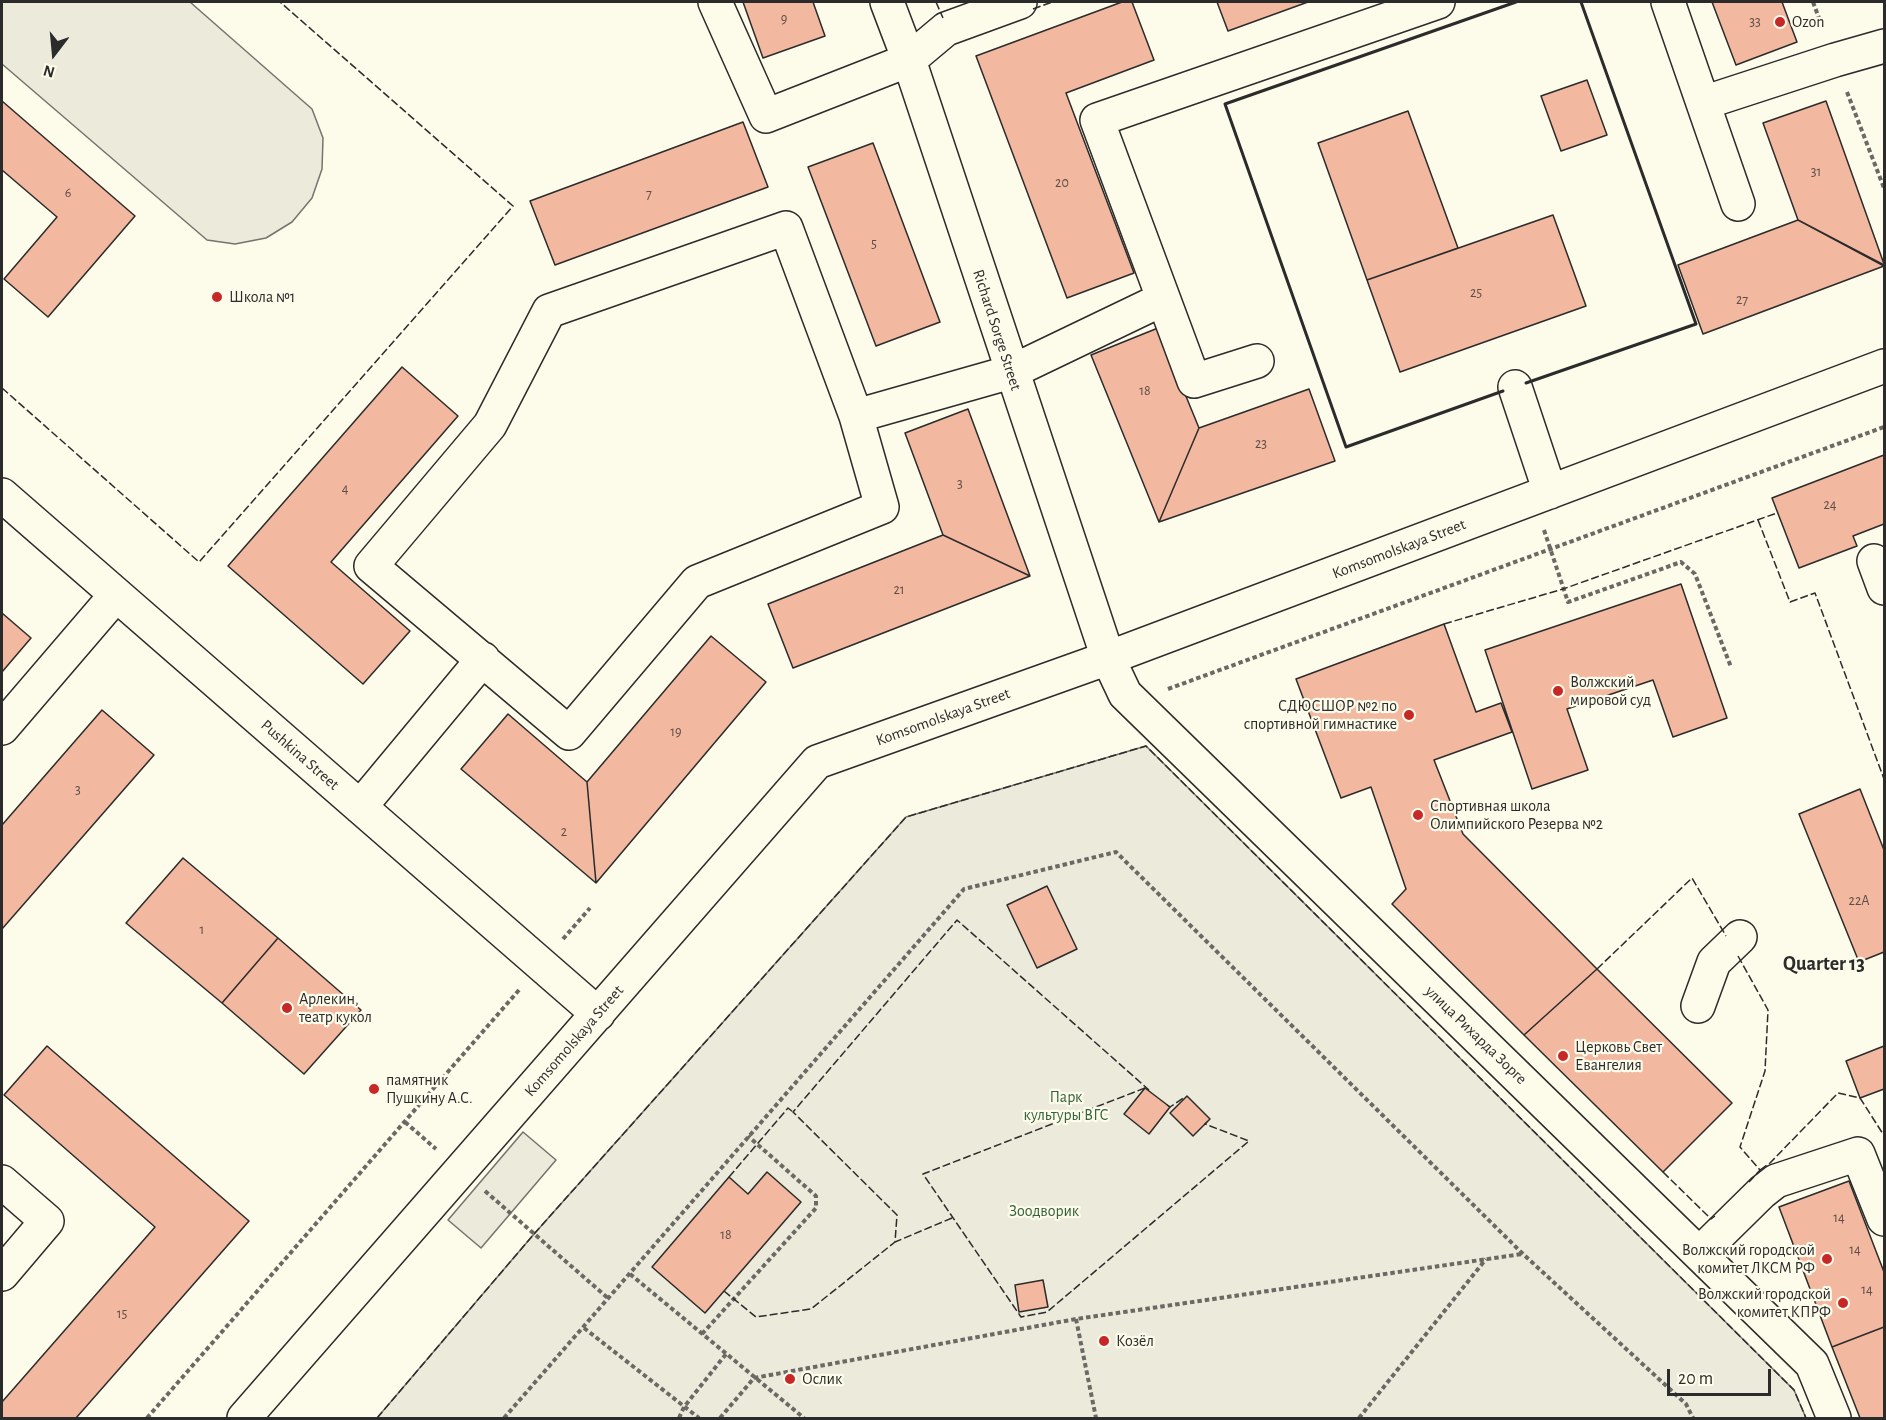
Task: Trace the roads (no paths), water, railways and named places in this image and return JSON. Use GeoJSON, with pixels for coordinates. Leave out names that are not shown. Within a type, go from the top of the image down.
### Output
{"type":"FeatureCollection","features":[{"type":"Feature","properties":{"kind":"street"},"geometry":{"type":"LineString","coordinates":[[715,2],[766,116],[909,60],[946,29],[1020,2]]}},
{"type":"Feature","properties":{"kind":"street","name":"Richard Sorge Street"},"geometry":{"type":"LineString","coordinates":[[887,2],[909,60],[1108,658]]}},
{"type":"Feature","properties":{"kind":"street"},"geometry":{"type":"LineString","coordinates":[[1257,361],[1194,381],[1097,120],[1438,2]]}},
{"type":"Feature","properties":{"kind":"street"},"geometry":{"type":"LineString","coordinates":[[1668,2],[1738,204]]}},
{"type":"Feature","properties":{"kind":"street"},"geometry":{"type":"LineString","coordinates":[[1703,103],[1884,46]]}},
{"type":"Feature","properties":{"kind":"street"},"geometry":{"type":"LineString","coordinates":[[786,228],[856,416],[882,507],[697,582],[569,733],[371,566],[490,425],[549,311],[786,228]]}},
{"type":"Feature","properties":{"kind":"street"},"geometry":{"type":"LineString","coordinates":[[856,416],[1011,372],[1163,299]]}},
{"type":"Feature","properties":{"kind":"street","name":"Komsomolskaya Street"},"geometry":{"type":"LineString","coordinates":[[244,1419],[817,762],[1108,658],[1884,366]]}},
{"type":"Feature","properties":{"kind":"street"},"geometry":{"type":"LineString","coordinates":[[1515,387],[1542,495]]}},
{"type":"Feature","properties":{"kind":"street","name":"Pushkina Street"},"geometry":{"type":"LineString","coordinates":[[2,495],[598,1014]]}},
{"type":"Feature","properties":{"kind":"street"},"geometry":{"type":"LineString","coordinates":[[2,728],[116,595]]}},
{"type":"Feature","properties":{"kind":"street","name":"улица Рихарда Зорге"},"geometry":{"type":"LineString","coordinates":[[1108,658],[1125,694],[1812,1364],[1834,1419]]}},
{"type":"Feature","properties":{"kind":"street"},"geometry":{"type":"LineString","coordinates":[[360,807],[483,659]]}},
{"type":"Feature","properties":{"kind":"street"},"geometry":{"type":"LineString","coordinates":[[1698,1006],[1714,962],[1740,937]]}},
{"type":"Feature","properties":{"kind":"street"},"geometry":{"type":"LineString","coordinates":[[1700,1253],[1776,1181],[1858,1154],[1884,1219]]}},
{"type":"Feature","properties":{"kind":"street"},"geometry":{"type":"LineString","coordinates":[[2,1182],[47,1221],[2,1274]]}},
{"type":"Feature","properties":{"kind":"place","name":"Ozon"},"geometry":{"type":"Point","coordinates":[1780,22]}},
{"type":"Feature","properties":{"kind":"place","name":"Школа №1"},"geometry":{"type":"Point","coordinates":[217,297]}},
{"type":"Feature","properties":{"kind":"place","name":"Волжский мировой суд"},"geometry":{"type":"Point","coordinates":[1558,691]}},
{"type":"Feature","properties":{"kind":"place","name":"СДЮСШОР №2 по спортивной гимнастике"},"geometry":{"type":"Point","coordinates":[1409,715]}},
{"type":"Feature","properties":{"kind":"place","name":"Спортивная школа Олимпийского Резерва №2"},"geometry":{"type":"Point","coordinates":[1418,815]}},
{"type":"Feature","properties":{"kind":"place","name":"Арлекин, театр кукол"},"geometry":{"type":"Point","coordinates":[287,1008]}},
{"type":"Feature","properties":{"kind":"place","name":"Церковь Свет Евангелия"},"geometry":{"type":"Point","coordinates":[1563,1056]}},
{"type":"Feature","properties":{"kind":"place","name":"памятник Пушкину А.С."},"geometry":{"type":"Point","coordinates":[374,1089]}},
{"type":"Feature","properties":{"kind":"place","name":"Волжский городской комитет ЛКСМ РФ"},"geometry":{"type":"Point","coordinates":[1827,1259]}},
{"type":"Feature","properties":{"kind":"place","name":"Волжский городской комитет КПРФ"},"geometry":{"type":"Point","coordinates":[1843,1303]}},
{"type":"Feature","properties":{"kind":"place","name":"Козёл"},"geometry":{"type":"Point","coordinates":[1104,1341]}},
{"type":"Feature","properties":{"kind":"place","name":"Ослик"},"geometry":{"type":"Point","coordinates":[790,1379]}},
{"type":"Feature","properties":{"kind":"district","name":"Quarter 13"},"geometry":{"type":"Point","coordinates":[1824,964]}},
{"type":"Feature","properties":{"kind":"park label","name":"Парк культуры ВГС"},"geometry":{"type":"Point","coordinates":[1066,1106]}},
{"type":"Feature","properties":{"kind":"park label","name":"Зоодворик"},"geometry":{"type":"Point","coordinates":[1044,1211]}}]}
